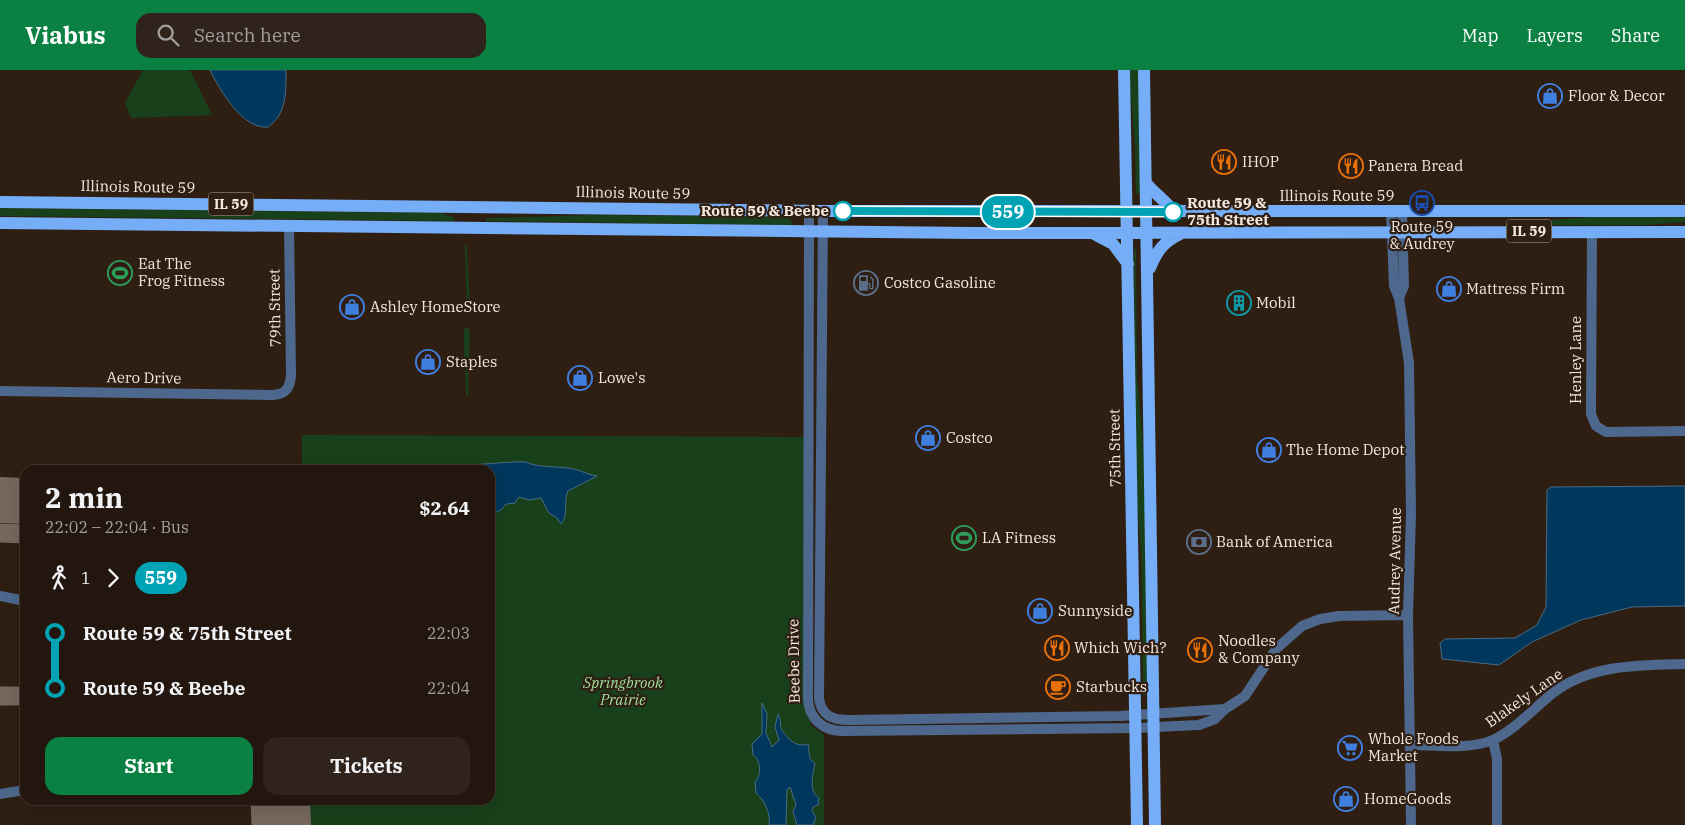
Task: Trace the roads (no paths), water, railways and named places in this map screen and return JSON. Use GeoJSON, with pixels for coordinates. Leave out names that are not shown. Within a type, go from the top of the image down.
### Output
{"type":"FeatureCollection","features":[{"type":"Feature","properties":{"kind":"main road","name":"75th Street"},"geometry":{"type":"LineString","coordinates":[[1124,70],[1128,212],[1137,825]]}},
{"type":"Feature","properties":{"kind":"main road"},"geometry":{"type":"LineString","coordinates":[[1144,70],[1155,825]]}},
{"type":"Feature","properties":{"kind":"main road"},"geometry":{"type":"LineString","coordinates":[[1146,184],[1158,197],[1168,203],[1174,212]]}},
{"type":"Feature","properties":{"kind":"main road","name":"Illinois Route 59"},"geometry":{"type":"LineString","coordinates":[[0,202],[809,211],[1685,211]]}},
{"type":"Feature","properties":{"kind":"main road","name":"IL 59"},"geometry":{"type":"LineString","coordinates":[[0,223],[822,232],[1685,232]]}},
{"type":"Feature","properties":{"kind":"main road"},"geometry":{"type":"LineString","coordinates":[[1091,232],[1113,244],[1128,264]]}},
{"type":"Feature","properties":{"kind":"main road"},"geometry":{"type":"LineString","coordinates":[[1148,275],[1158,249],[1168,240],[1183,233]]}},
{"type":"Feature","properties":{"kind":"street","name":"Beebe Drive"},"geometry":{"type":"LineString","coordinates":[[809,211],[808,699],[813,717],[821,725],[839,731],[1135,722],[1154,714],[1225,709]]}},
{"type":"Feature","properties":{"kind":"street","name":"Beebe Drive"},"geometry":{"type":"LineString","coordinates":[[823,211],[819,698],[821,708],[832,718],[849,720],[1135,722],[1154,728],[1199,725],[1215,719],[1225,709],[1245,696],[1276,649],[1302,626],[1330,617],[1408,614]]}},
{"type":"Feature","properties":{"kind":"street","name":"Audrey Avenue"},"geometry":{"type":"LineString","coordinates":[[1397,211],[1394,286],[1399,298],[1408,348],[1410,374],[1411,514],[1408,614],[1411,825]]}},
{"type":"Feature","properties":{"kind":"street","name":"79th Street"},"geometry":{"type":"LineString","coordinates":[[287,390],[291,375],[289,225]]}},
{"type":"Feature","properties":{"kind":"street","name":"Henley Lane"},"geometry":{"type":"LineString","coordinates":[[1592,232],[1591,414],[1596,426],[1606,432],[1685,431]]}},
{"type":"Feature","properties":{"kind":"street","name":"Aero Drive"},"geometry":{"type":"LineString","coordinates":[[0,391],[273,395],[287,390]]}},
{"type":"Feature","properties":{"kind":"street"},"geometry":{"type":"LineString","coordinates":[[0,596],[20,600]]}},
{"type":"Feature","properties":{"kind":"street","name":"Blakely Lane"},"geometry":{"type":"LineString","coordinates":[[1410,745],[1471,744],[1492,740],[1516,725],[1555,691],[1584,677],[1622,667],[1685,664]]}},
{"type":"Feature","properties":{"kind":"street"},"geometry":{"type":"LineString","coordinates":[[1492,740],[1497,759],[1497,825]]}},
{"type":"Feature","properties":{"kind":"street"},"geometry":{"type":"LineString","coordinates":[[0,794],[20,791]]}},
{"type":"Feature","properties":{"kind":"water"},"geometry":{"type":"Polygon","coordinates":[[[210,70],[286,70],[284,102],[279,116],[268,127],[250,122],[233,107],[210,70]]]}},
{"type":"Feature","properties":{"kind":"water"},"geometry":{"type":"Polygon","coordinates":[[[526,462],[536,465],[574,469],[597,476],[568,491],[565,517],[561,524],[557,518],[549,513],[541,498],[529,500],[519,497],[515,503],[506,504],[501,510],[495,513],[495,465],[472,465],[526,462]]]}},
{"type":"Feature","properties":{"kind":"water"},"geometry":{"type":"Polygon","coordinates":[[[1685,486],[1685,606],[1632,607],[1581,620],[1532,642],[1499,665],[1442,659],[1440,643],[1445,639],[1515,638],[1537,625],[1546,607],[1547,490],[1551,487],[1685,486]]]}},
{"type":"Feature","properties":{"kind":"water"},"geometry":{"type":"Polygon","coordinates":[[[762,703],[767,714],[766,733],[772,747],[779,740],[775,727],[778,714],[782,730],[790,739],[796,744],[808,744],[810,759],[815,763],[812,787],[819,798],[818,805],[813,807],[812,811],[816,817],[813,825],[797,825],[793,812],[796,805],[790,787],[787,790],[786,825],[769,825],[766,807],[756,793],[755,782],[759,776],[760,768],[758,760],[753,755],[752,744],[762,734],[762,703]]]}},
{"type":"Feature","properties":{"kind":"place","name":"Floor & Decor"},"geometry":{"type":"Point","coordinates":[1550,96]}},
{"type":"Feature","properties":{"kind":"place","name":"IHOP"},"geometry":{"type":"Point","coordinates":[1224,162]}},
{"type":"Feature","properties":{"kind":"place","name":"Panera Bread"},"geometry":{"type":"Point","coordinates":[1351,166]}},
{"type":"Feature","properties":{"kind":"place","name":"Route 59 & Audrey"},"geometry":{"type":"Point","coordinates":[1422,203]}},
{"type":"Feature","properties":{"kind":"place","name":"Route 59 & Beebe"},"geometry":{"type":"Point","coordinates":[843,211]}},
{"type":"Feature","properties":{"kind":"place","name":"Route 59 & 75th Street"},"geometry":{"type":"Point","coordinates":[1173,212]}},
{"type":"Feature","properties":{"kind":"place","name":"Eat The Frog Fitness"},"geometry":{"type":"Point","coordinates":[120,273]}},
{"type":"Feature","properties":{"kind":"place","name":"Costco Gasoline"},"geometry":{"type":"Point","coordinates":[866,283]}},
{"type":"Feature","properties":{"kind":"place","name":"Mattress Firm"},"geometry":{"type":"Point","coordinates":[1449,289]}},
{"type":"Feature","properties":{"kind":"place","name":"Mobil"},"geometry":{"type":"Point","coordinates":[1239,303]}},
{"type":"Feature","properties":{"kind":"place","name":"Ashley HomeStore"},"geometry":{"type":"Point","coordinates":[352,307]}},
{"type":"Feature","properties":{"kind":"place","name":"Staples"},"geometry":{"type":"Point","coordinates":[428,362]}},
{"type":"Feature","properties":{"kind":"place","name":"Lowe's"},"geometry":{"type":"Point","coordinates":[580,378]}},
{"type":"Feature","properties":{"kind":"place","name":"Costco"},"geometry":{"type":"Point","coordinates":[928,438]}},
{"type":"Feature","properties":{"kind":"place","name":"The Home Depot"},"geometry":{"type":"Point","coordinates":[1269,450]}},
{"type":"Feature","properties":{"kind":"place","name":"LA Fitness"},"geometry":{"type":"Point","coordinates":[964,538]}},
{"type":"Feature","properties":{"kind":"place","name":"Bank of America"},"geometry":{"type":"Point","coordinates":[1199,542]}},
{"type":"Feature","properties":{"kind":"place","name":"Sunnyside"},"geometry":{"type":"Point","coordinates":[1040,611]}},
{"type":"Feature","properties":{"kind":"place","name":"Which Wich?"},"geometry":{"type":"Point","coordinates":[1057,648]}},
{"type":"Feature","properties":{"kind":"place","name":"Noodles & Company"},"geometry":{"type":"Point","coordinates":[1200,650]}},
{"type":"Feature","properties":{"kind":"place","name":"Starbucks"},"geometry":{"type":"Point","coordinates":[1058,687]}},
{"type":"Feature","properties":{"kind":"place","name":"Whole Foods Market"},"geometry":{"type":"Point","coordinates":[1350,748]}},
{"type":"Feature","properties":{"kind":"place","name":"HomeGoods"},"geometry":{"type":"Point","coordinates":[1346,799]}},
{"type":"Feature","properties":{"kind":"park label","name":"Springbrook Prairie"},"geometry":{"type":"Point","coordinates":[623,692]}}]}
